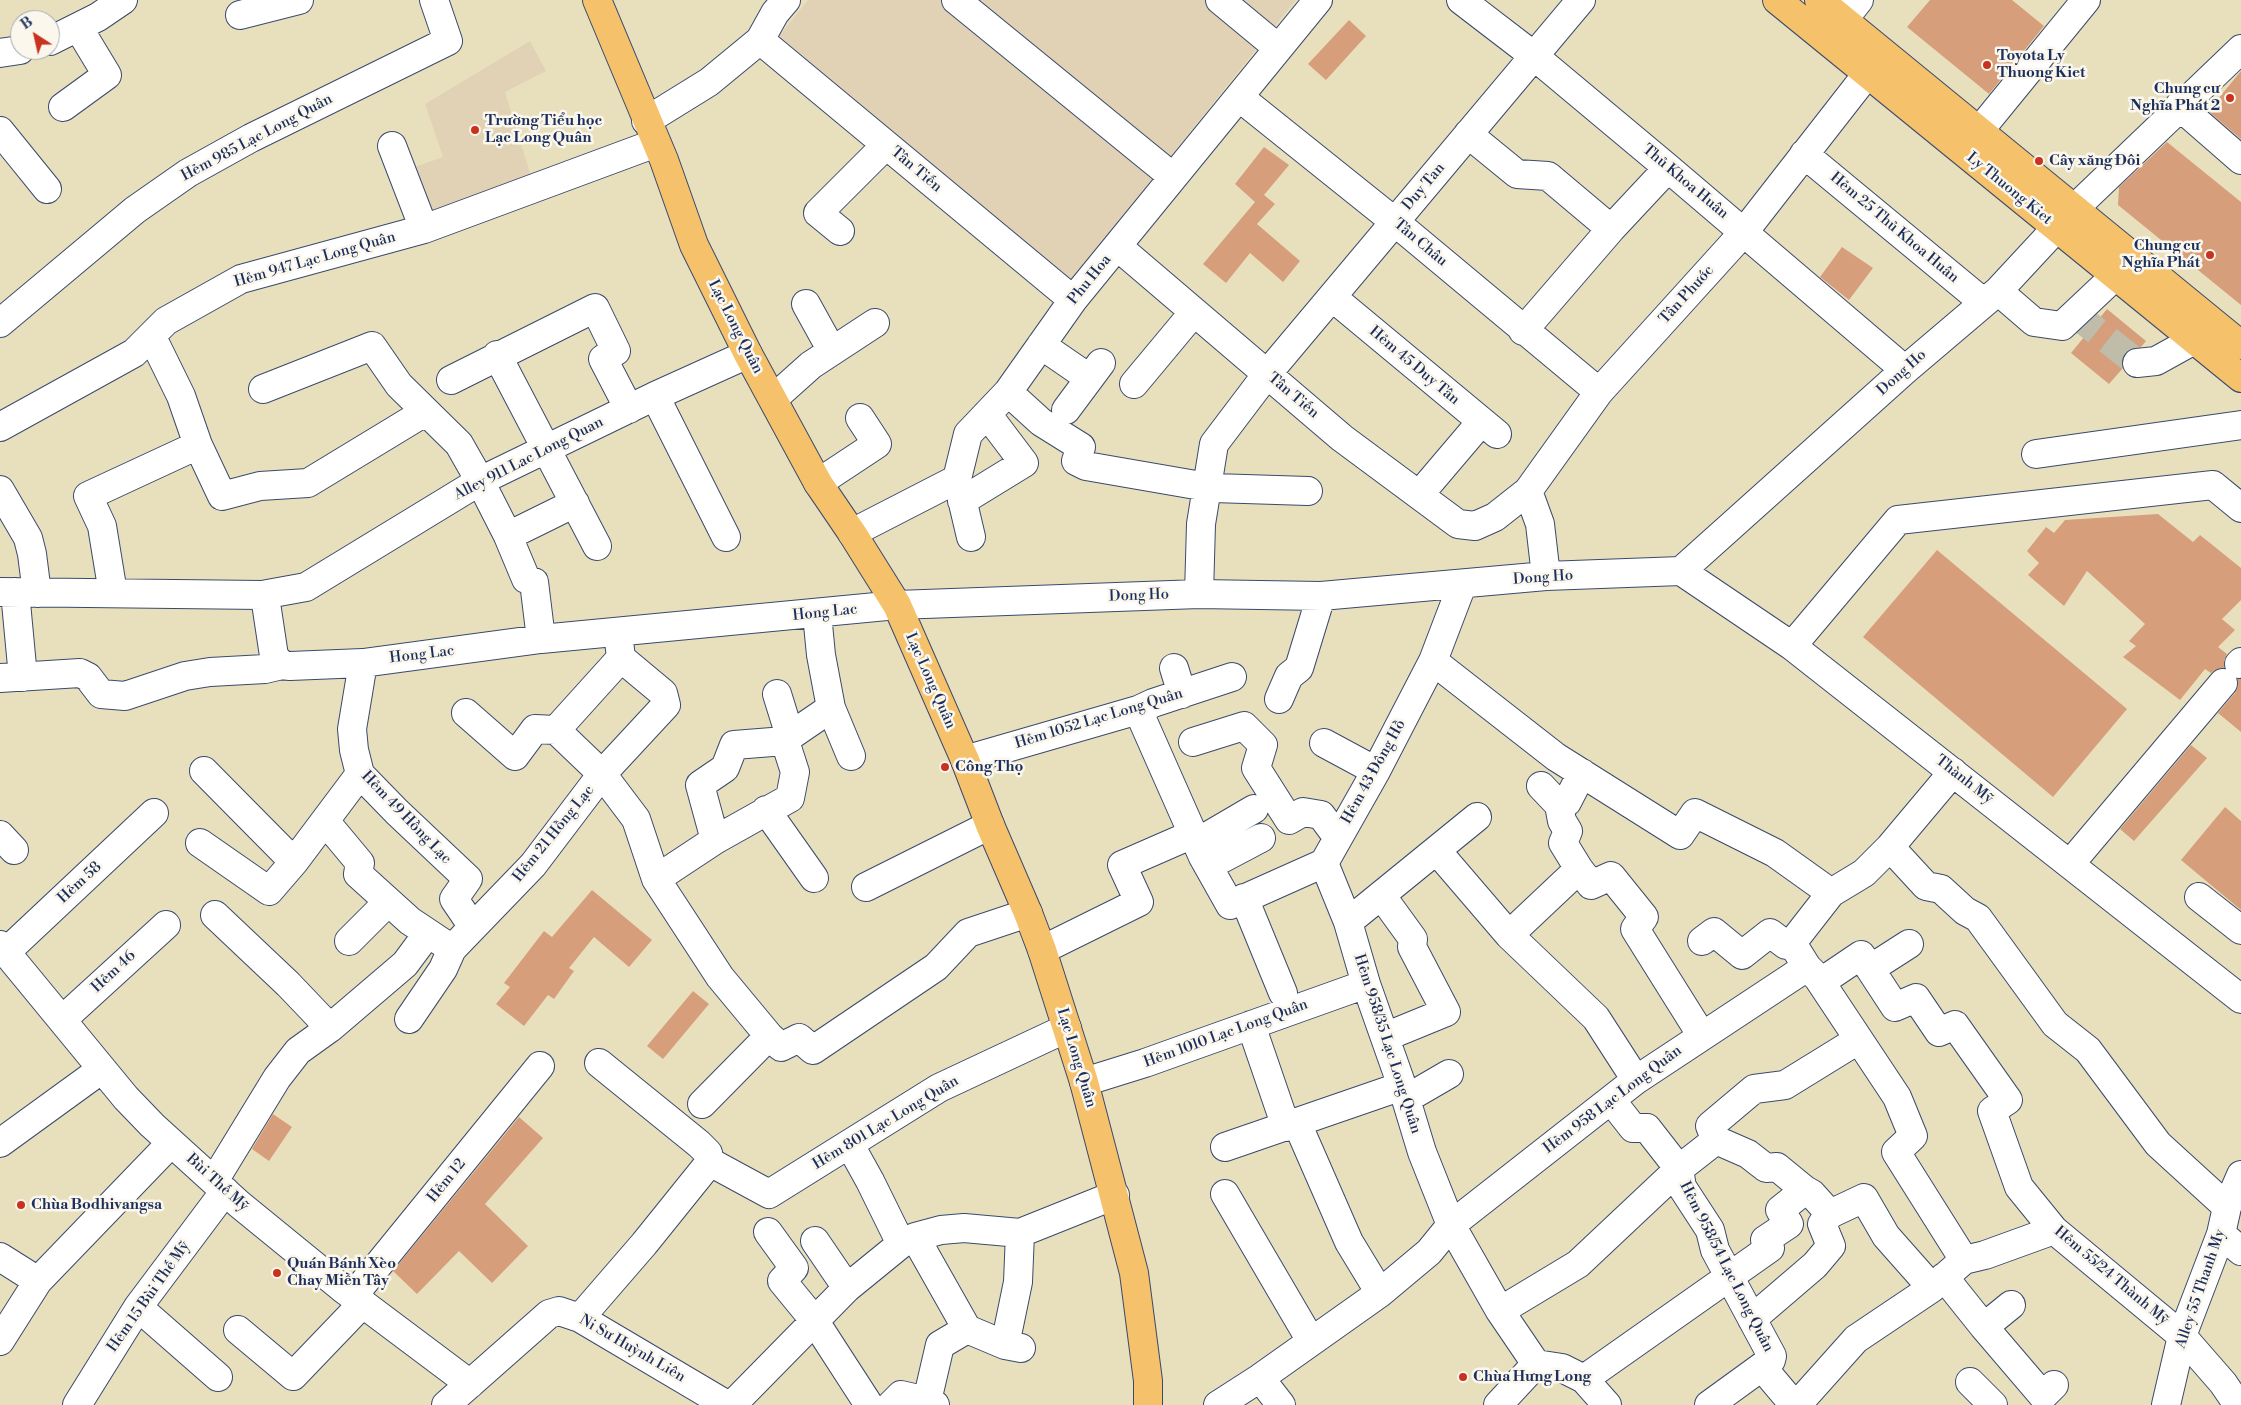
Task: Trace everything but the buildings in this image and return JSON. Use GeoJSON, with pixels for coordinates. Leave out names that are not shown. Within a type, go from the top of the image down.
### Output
{"type":"FeatureCollection","features":[{"type":"Feature","properties":{"kind":"main road","name":"Lạc Long Quân"},"geometry":{"type":"LineString","coordinates":[[596,0],[651,132],[694,245],[748,354],[818,483],[852,532],[897,605],[965,760],[990,825],[1028,913],[1042,950],[1084,1082],[1115,1195],[1134,1273],[1148,1381],[1148,1405]]}},
{"type":"Feature","properties":{"kind":"main road","name":"Ly Thuong Kiet"},"geometry":{"type":"LineString","coordinates":[[1776,0],[1826,41],[1875,63],[1979,131],[2241,345]]}},
{"type":"Feature","properties":{"kind":"main road","name":"Ly Thuong Kiet"},"geometry":{"type":"LineString","coordinates":[[1819,0],[1851,10],[1875,63],[2056,228],[2241,378]]}},
{"type":"Feature","properties":{"kind":"street"},"geometry":{"type":"LineString","coordinates":[[60,36],[78,28],[123,0]]}},
{"type":"Feature","properties":{"kind":"street","name":"Hẻm 985 Lạc Long Quân"},"geometry":{"type":"LineString","coordinates":[[1,321],[135,210],[188,173],[250,138],[448,41],[434,0]]}},
{"type":"Feature","properties":{"kind":"street"},"geometry":{"type":"LineString","coordinates":[[956,0],[1173,177]]}},
{"type":"Feature","properties":{"kind":"street"},"geometry":{"type":"LineString","coordinates":[[1220,0],[1278,48]]}},
{"type":"Feature","properties":{"kind":"street","name":"Phu Hoa"},"geometry":{"type":"LineString","coordinates":[[960,490],[968,434],[1008,392],[1073,300],[1318,0]]}},
{"type":"Feature","properties":{"kind":"street","name":"Thủ Khoa Huân"},"geometry":{"type":"LineString","coordinates":[[1461,0],[1534,56],[1905,370]]}},
{"type":"Feature","properties":{"kind":"street","name":"Duy Tan"},"geometry":{"type":"LineString","coordinates":[[1199,594],[1201,524],[1214,444],[1267,374],[1581,0]]}},
{"type":"Feature","properties":{"kind":"street"},"geometry":{"type":"LineString","coordinates":[[1979,131],[2086,0]]}},
{"type":"Feature","properties":{"kind":"street"},"geometry":{"type":"LineString","coordinates":[[240,15],[284,2]]}},
{"type":"Feature","properties":{"kind":"street"},"geometry":{"type":"LineString","coordinates":[[760,40],[774,4]]}},
{"type":"Feature","properties":{"kind":"street"},"geometry":{"type":"LineString","coordinates":[[1826,41],[1851,10]]}},
{"type":"Feature","properties":{"kind":"street"},"geometry":{"type":"LineString","coordinates":[[63,107],[107,75],[78,28]]}},
{"type":"Feature","properties":{"kind":"street","name":"Hẻm 947 Lạc Long Quân"},"geometry":{"type":"LineString","coordinates":[[0,427],[134,353],[166,321],[241,280],[424,229],[651,132],[760,40]]}},
{"type":"Feature","properties":{"kind":"street","name":"Tân Tiến"},"geometry":{"type":"LineString","coordinates":[[760,40],[1073,300]]}},
{"type":"Feature","properties":{"kind":"street","name":"Dong Ho"},"geometry":{"type":"LineString","coordinates":[[897,605],[1199,594],[1321,596],[1462,585],[1546,576],[1681,570],[1990,296],[2075,208],[2179,106],[2238,56]]}},
{"type":"Feature","properties":{"kind":"street","name":"Tân Phước"},"geometry":{"type":"LineString","coordinates":[[1480,524],[1495,517],[1528,491],[1599,392],[1744,232],[1875,63]]}},
{"type":"Feature","properties":{"kind":"street","name":"Tân Châu"},"geometry":{"type":"LineString","coordinates":[[1239,96],[1395,222],[1523,331],[1599,392]]}},
{"type":"Feature","properties":{"kind":"street"},"geometry":{"type":"LineString","coordinates":[[2179,106],[2241,160]]}},
{"type":"Feature","properties":{"kind":"street"},"geometry":{"type":"LineString","coordinates":[[0,131],[46,189]]}},
{"type":"Feature","properties":{"kind":"street"},"geometry":{"type":"LineString","coordinates":[[1468,134],[1517,174],[1548,176],[1611,229]]}},
{"type":"Feature","properties":{"kind":"street"},"geometry":{"type":"LineString","coordinates":[[840,231],[818,213],[886,145]]}},
{"type":"Feature","properties":{"kind":"street"},"geometry":{"type":"LineString","coordinates":[[392,146],[424,229]]}},
{"type":"Feature","properties":{"kind":"street","name":"Hẻm 25 Thủ Khoa Huân"},"geometry":{"type":"LineString","coordinates":[[1804,154],[1990,296],[2034,322],[2062,326],[2115,276]]}},
{"type":"Feature","properties":{"kind":"street"},"geometry":{"type":"LineString","coordinates":[[1523,331],[1611,229],[1668,168]]}},
{"type":"Feature","properties":{"kind":"street","name":"Tân Tiến"},"geometry":{"type":"LineString","coordinates":[[1117,246],[1342,438],[1458,524],[1474,526],[1480,524]]}},
{"type":"Feature","properties":{"kind":"street","name":"Hẻm 45 Duy Tân"},"geometry":{"type":"LineString","coordinates":[[1332,297],[1489,428],[1458,460],[1419,495]]}},
{"type":"Feature","properties":{"kind":"street"},"geometry":{"type":"LineString","coordinates":[[806,304],[832,352]]}},
{"type":"Feature","properties":{"kind":"street"},"geometry":{"type":"LineString","coordinates":[[451,380],[497,355],[595,308],[616,351],[603,358],[628,409]]}},
{"type":"Feature","properties":{"kind":"street"},"geometry":{"type":"LineString","coordinates":[[1134,384],[1194,312]]}},
{"type":"Feature","properties":{"kind":"street"},"geometry":{"type":"LineString","coordinates":[[773,399],[811,365],[875,323]]}},
{"type":"Feature","properties":{"kind":"street"},"geometry":{"type":"LineString","coordinates":[[152,337],[181,396],[198,445],[222,496],[260,486],[308,483],[425,412]]}},
{"type":"Feature","properties":{"kind":"street"},"geometry":{"type":"LineString","coordinates":[[2137,363],[2156,361],[2194,340]]}},
{"type":"Feature","properties":{"kind":"street"},"geometry":{"type":"LineString","coordinates":[[1041,345],[1095,371],[1066,410]]}},
{"type":"Feature","properties":{"kind":"street"},"geometry":{"type":"LineString","coordinates":[[263,389],[372,346],[399,385],[458,444],[480,481],[508,536],[526,579],[534,582],[541,639]]}},
{"type":"Feature","properties":{"kind":"street","name":"Alley 911 Lac Long Quan"},"geometry":{"type":"LineString","coordinates":[[262,595],[296,590],[317,582],[480,481],[655,396],[748,354]]}},
{"type":"Feature","properties":{"kind":"street"},"geometry":{"type":"LineString","coordinates":[[497,355],[597,546]]}},
{"type":"Feature","properties":{"kind":"street"},"geometry":{"type":"LineString","coordinates":[[1008,392],[1041,422],[1081,447],[1076,461],[1086,466],[1207,487],[1308,491]]}},
{"type":"Feature","properties":{"kind":"street"},"geometry":{"type":"LineString","coordinates":[[655,396],[726,537]]}},
{"type":"Feature","properties":{"kind":"street"},"geometry":{"type":"LineString","coordinates":[[852,532],[1024,463],[986,414]]}},
{"type":"Feature","properties":{"kind":"street"},"geometry":{"type":"LineString","coordinates":[[818,483],[877,444],[860,418]]}},
{"type":"Feature","properties":{"kind":"street"},"geometry":{"type":"LineString","coordinates":[[2036,454],[2241,425]]}},
{"type":"Feature","properties":{"kind":"street"},"geometry":{"type":"LineString","coordinates":[[113,593],[102,526],[88,496],[198,445]]}},
{"type":"Feature","properties":{"kind":"street"},"geometry":{"type":"LineString","coordinates":[[1792,646],[1898,520],[2213,485],[2241,508]]}},
{"type":"Feature","properties":{"kind":"street"},"geometry":{"type":"LineString","coordinates":[[0,490],[28,538],[32,554],[17,592],[12,678]]}},
{"type":"Feature","properties":{"kind":"street"},"geometry":{"type":"LineString","coordinates":[[960,490],[971,537]]}},
{"type":"Feature","properties":{"kind":"street"},"geometry":{"type":"LineString","coordinates":[[1528,491],[1540,524],[1546,576]]}},
{"type":"Feature","properties":{"kind":"street"},"geometry":{"type":"LineString","coordinates":[[508,536],[575,503]]}},
{"type":"Feature","properties":{"kind":"street","name":"Thành Mỹ"},"geometry":{"type":"LineString","coordinates":[[1681,570],[1792,646],[2241,999]]}},
{"type":"Feature","properties":{"kind":"street","name":"Hẻm 43 Đông Hồ"},"geometry":{"type":"LineString","coordinates":[[1324,863],[1376,771],[1433,661],[1462,585]]}},
{"type":"Feature","properties":{"kind":"street"},"geometry":{"type":"LineString","coordinates":[[17,592],[262,595],[266,603],[274,656],[282,665]]}},
{"type":"Feature","properties":{"kind":"street"},"geometry":{"type":"LineString","coordinates":[[1279,698],[1289,676],[1299,668],[1321,596]]}},
{"type":"Feature","properties":{"kind":"street","name":"Hong Lac"},"geometry":{"type":"LineString","coordinates":[[12,678],[80,674],[88,678],[101,694],[125,696],[185,676],[210,672],[265,669],[282,665],[363,663],[541,639],[619,645],[816,614],[897,605]]}},
{"type":"Feature","properties":{"kind":"street"},"geometry":{"type":"LineString","coordinates":[[816,614],[821,655],[831,708],[851,756]]}},
{"type":"Feature","properties":{"kind":"street"},"geometry":{"type":"LineString","coordinates":[[466,713],[515,756],[535,729],[556,730],[619,645],[663,693],[666,705],[602,774],[636,819],[656,879],[720,977],[769,1036],[781,1046],[799,1038],[813,1050],[936,967],[968,933],[1028,913]]}},
{"type":"Feature","properties":{"kind":"street"},"geometry":{"type":"LineString","coordinates":[[1433,661],[1556,757],[1680,835],[1695,813],[1775,853],[1831,893]]}},
{"type":"Feature","properties":{"kind":"street","name":"Hẻm 49 Hồng Lạc"},"geometry":{"type":"LineString","coordinates":[[363,663],[352,729],[354,750],[360,774],[396,812],[468,879],[454,899],[473,927]]}},
{"type":"Feature","properties":{"kind":"street"},"geometry":{"type":"LineString","coordinates":[[1174,668],[1182,694]]}},
{"type":"Feature","properties":{"kind":"street"},"geometry":{"type":"LineString","coordinates":[[2070,864],[2234,670]]}},
{"type":"Feature","properties":{"kind":"street","name":"Hẻm 1052 Lạc Long Quân"},"geometry":{"type":"LineString","coordinates":[[965,760],[1138,710],[1232,677]]}},
{"type":"Feature","properties":{"kind":"street"},"geometry":{"type":"LineString","coordinates":[[656,879],[715,840],[790,798],[795,772],[777,694]]}},
{"type":"Feature","properties":{"kind":"street"},"geometry":{"type":"LineString","coordinates":[[715,840],[700,785],[725,768],[734,745],[788,739],[831,708]]}},
{"type":"Feature","properties":{"kind":"street"},"geometry":{"type":"LineString","coordinates":[[1138,710],[1199,848],[1237,902],[1283,993]]}},
{"type":"Feature","properties":{"kind":"street"},"geometry":{"type":"LineString","coordinates":[[1194,742],[1244,726],[1268,737],[1256,768],[1289,820],[1303,812],[1320,814],[1338,838]]}},
{"type":"Feature","properties":{"kind":"street","name":"Hẻm 21 Hồng Lạc"},"geometry":{"type":"LineString","coordinates":[[409,1019],[443,969],[452,949],[533,865],[602,774],[556,730]]}},
{"type":"Feature","properties":{"kind":"street"},"geometry":{"type":"LineString","coordinates":[[1324,743],[1376,771]]}},
{"type":"Feature","properties":{"kind":"street"},"geometry":{"type":"LineString","coordinates":[[204,771],[294,862]]}},
{"type":"Feature","properties":{"kind":"street"},"geometry":{"type":"LineString","coordinates":[[1702,940],[1714,932],[1742,954],[1770,934],[1786,945],[1792,943],[1831,893],[1864,873],[1890,847],[1954,772]]}},
{"type":"Feature","properties":{"kind":"street"},"geometry":{"type":"LineString","coordinates":[[1582,773],[1567,802],[1550,796],[1568,831],[1563,843],[1591,885],[1611,876],[1644,917],[1635,929],[1702,1036]]}},
{"type":"Feature","properties":{"kind":"street"},"geometry":{"type":"LineString","coordinates":[[200,843],[269,891],[294,862],[360,774]]}},
{"type":"Feature","properties":{"kind":"street"},"geometry":{"type":"LineString","coordinates":[[1199,848],[1254,809]]}},
{"type":"Feature","properties":{"kind":"street"},"geometry":{"type":"LineString","coordinates":[[766,810],[814,878]]}},
{"type":"Feature","properties":{"kind":"street","name":"Hẻm 58"},"geometry":{"type":"LineString","coordinates":[[3,949],[154,813]]}},
{"type":"Feature","properties":{"kind":"street"},"geometry":{"type":"LineString","coordinates":[[1348,922],[1478,817]]}},
{"type":"Feature","properties":{"kind":"street"},"geometry":{"type":"LineString","coordinates":[[325,821],[360,863],[358,874],[410,921],[452,949]]}},
{"type":"Feature","properties":{"kind":"street"},"geometry":{"type":"LineString","coordinates":[[866,887],[990,825]]}},
{"type":"Feature","properties":{"kind":"street"},"geometry":{"type":"LineString","coordinates":[[1042,950],[1139,902],[1122,865],[1199,848],[1261,838]]}},
{"type":"Feature","properties":{"kind":"street"},"geometry":{"type":"LineString","coordinates":[[1890,847],[1926,886],[1941,889],[1965,911],[1978,918],[2055,1024],[2088,1050],[2158,1144],[2227,1207]]}},
{"type":"Feature","properties":{"kind":"street"},"geometry":{"type":"LineString","coordinates":[[1437,852],[1509,935],[1596,1018],[1636,1080]]}},
{"type":"Feature","properties":{"kind":"street"},"geometry":{"type":"LineString","coordinates":[[1237,902],[1324,863]]}},
{"type":"Feature","properties":{"kind":"street","name":"Hẻm 958/35 Lạc Long Quân"},"geometry":{"type":"LineString","coordinates":[[1324,863],[1348,922],[1366,984],[1404,1093],[1422,1152],[1451,1225],[1500,1311],[1536,1364]]}},
{"type":"Feature","properties":{"kind":"street"},"geometry":{"type":"LineString","coordinates":[[1509,935],[1579,869]]}},
{"type":"Feature","properties":{"kind":"street"},"geometry":{"type":"LineString","coordinates":[[1381,895],[1413,939],[1412,948],[1446,1012],[1385,1038]]}},
{"type":"Feature","properties":{"kind":"street"},"geometry":{"type":"LineString","coordinates":[[2199,897],[2241,930]]}},
{"type":"Feature","properties":{"kind":"street"},"geometry":{"type":"LineString","coordinates":[[349,941],[388,902]]}},
{"type":"Feature","properties":{"kind":"street"},"geometry":{"type":"LineString","coordinates":[[215,914],[288,984],[330,1028]]}},
{"type":"Feature","properties":{"kind":"street","name":"Hẻm 46"},"geometry":{"type":"LineString","coordinates":[[62,1020],[166,924]]}},
{"type":"Feature","properties":{"kind":"street","name":"Hẻm 15 Bùi Thế Mỹ"},"geometry":{"type":"LineString","coordinates":[[77,1405],[138,1307],[219,1186],[277,1078],[298,1052],[330,1028],[405,964],[428,933]]}},
{"type":"Feature","properties":{"kind":"street"},"geometry":{"type":"LineString","coordinates":[[1792,943],[1897,1097],[1913,1136],[1896,1152],[1964,1260]]}},
{"type":"Feature","properties":{"kind":"street"},"geometry":{"type":"LineString","coordinates":[[1870,969],[1909,944]]}},
{"type":"Feature","properties":{"kind":"street","name":"Bùi Thế Mỹ"},"geometry":{"type":"LineString","coordinates":[[3,949],[126,1098],[171,1143],[219,1186],[358,1299],[456,1399]]}},
{"type":"Feature","properties":{"kind":"street","name":"Hẻm 55/24 Thành Mỹ"},"geometry":{"type":"LineString","coordinates":[[1814,975],[1861,955],[1895,1007],[1916,998],[1939,1032],[1955,1025],[2008,1100],[1992,1111],[2019,1187],[2054,1230],[2182,1336],[2238,1398]]}},
{"type":"Feature","properties":{"kind":"street","name":"Hẻm 958 Lạc Long Quân"},"geometry":{"type":"LineString","coordinates":[[1218,1405],[1260,1378],[1380,1292],[1429,1252],[1451,1225],[1636,1080],[1702,1036],[1814,975]]}},
{"type":"Feature","properties":{"kind":"street","name":"Hẻm 1010 Lạc Long Quân"},"geometry":{"type":"LineString","coordinates":[[1084,1082],[1145,1063],[1366,984]]}},
{"type":"Feature","properties":{"kind":"street"},"geometry":{"type":"LineString","coordinates":[[1251,1025],[1292,1125],[1349,1242],[1380,1292]]}},
{"type":"Feature","properties":{"kind":"street","name":"Hẻm 801 Lạc Long Quân"},"geometry":{"type":"LineString","coordinates":[[710,1162],[769,1194],[939,1088],[1067,1028]]}},
{"type":"Feature","properties":{"kind":"street"},"geometry":{"type":"LineString","coordinates":[[702,1104],[769,1036]]}},
{"type":"Feature","properties":{"kind":"street"},"geometry":{"type":"LineString","coordinates":[[1830,1214],[1812,1194],[1777,1166],[1766,1168],[1748,1154],[1716,1140],[1710,1126],[1754,1089],[1785,1085],[1858,1040]]}},
{"type":"Feature","properties":{"kind":"street"},"geometry":{"type":"LineString","coordinates":[[580,1318],[644,1244],[710,1162],[708,1153],[699,1144],[599,1064]]}},
{"type":"Feature","properties":{"kind":"street","name":"Hẻm 12"},"geometry":{"type":"LineString","coordinates":[[238,1330],[293,1376],[358,1299],[540,1066]]}},
{"type":"Feature","properties":{"kind":"street"},"geometry":{"type":"LineString","coordinates":[[4,1131],[102,1069]]}},
{"type":"Feature","properties":{"kind":"street"},"geometry":{"type":"LineString","coordinates":[[1225,1148],[1292,1125],[1404,1093],[1449,1074]]}},
{"type":"Feature","properties":{"kind":"street","name":"Hẻm 958/54 Lạc Long Quân"},"geometry":{"type":"LineString","coordinates":[[1611,1100],[1633,1128],[1647,1128],[1679,1169],[1682,1187],[1710,1230],[1715,1250],[1772,1356],[1772,1360],[1709,1405]]}},
{"type":"Feature","properties":{"kind":"street"},"geometry":{"type":"LineString","coordinates":[[1500,1311],[1578,1264],[1679,1169],[1716,1140]]}},
{"type":"Feature","properties":{"kind":"street"},"geometry":{"type":"LineString","coordinates":[[0,1341],[38,1281],[171,1143]]}},
{"type":"Feature","properties":{"kind":"street"},"geometry":{"type":"LineString","coordinates":[[850,1145],[908,1241],[967,1329],[1013,1347],[1020,1233]]}},
{"type":"Feature","properties":{"kind":"street","name":"Alley 55 Thanh My"},"geometry":{"type":"LineString","coordinates":[[2166,1405],[2182,1336],[2231,1242],[2227,1207],[2241,1175]]}},
{"type":"Feature","properties":{"kind":"street"},"geometry":{"type":"LineString","coordinates":[[1584,1379],[1770,1248],[1765,1240],[1789,1224],[1780,1210],[1805,1190]]}},
{"type":"Feature","properties":{"kind":"street"},"geometry":{"type":"LineString","coordinates":[[1225,1194],[1311,1341]]}},
{"type":"Feature","properties":{"kind":"street"},"geometry":{"type":"LineString","coordinates":[[732,1405],[847,1288],[908,1241],[941,1230],[964,1228],[1020,1233],[1115,1195]]}},
{"type":"Feature","properties":{"kind":"street"},"geometry":{"type":"LineString","coordinates":[[1752,1319],[1815,1265],[1831,1246],[1822,1224],[1830,1214],[1864,1198],[1886,1236],[1984,1328],[2044,1395]]}},
{"type":"Feature","properties":{"kind":"street"},"geometry":{"type":"LineString","coordinates":[[1762,1367],[1795,1405],[1856,1339],[1938,1283],[1964,1260],[1985,1256],[2054,1230]]}},
{"type":"Feature","properties":{"kind":"street"},"geometry":{"type":"LineString","coordinates":[[768,1232],[794,1268],[782,1282],[814,1320],[870,1405]]}},
{"type":"Feature","properties":{"kind":"street"},"geometry":{"type":"LineString","coordinates":[[815,1241],[847,1288]]}},
{"type":"Feature","properties":{"kind":"street"},"geometry":{"type":"LineString","coordinates":[[0,1256],[38,1281]]}},
{"type":"Feature","properties":{"kind":"street"},"geometry":{"type":"LineString","coordinates":[[1984,1328],[2011,1306]]}},
{"type":"Feature","properties":{"kind":"street"},"geometry":{"type":"LineString","coordinates":[[138,1307],[218,1377]]}},
{"type":"Feature","properties":{"kind":"street","name":"Ni Sư Huỳnh Liên"},"geometry":{"type":"LineString","coordinates":[[456,1399],[549,1314],[559,1311],[580,1318],[727,1405]]}},
{"type":"Feature","properties":{"kind":"street"},"geometry":{"type":"LineString","coordinates":[[891,1405],[901,1395],[931,1403],[940,1345],[967,1329]]}},
{"type":"Feature","properties":{"kind":"street"},"geometry":{"type":"LineString","coordinates":[[1498,1405],[1536,1364],[1562,1368],[1584,1379],[1607,1405]]}},
{"type":"Feature","properties":{"kind":"street"},"geometry":{"type":"LineString","coordinates":[[1260,1378],[1281,1405]]}},
{"type":"Feature","properties":{"kind":"street"},"geometry":{"type":"LineString","coordinates":[[1970,1382],[1993,1405]]}},
{"type":"Feature","properties":{"kind":"shaded area"},"geometry":{"type":"Polygon","coordinates":[[[808,0],[1296,0],[1071,280],[779,36],[808,0]]]}},
{"type":"Feature","properties":{"kind":"shaded area","name":"Trường Tiểu học Lạc Long Quân"},"geometry":{"type":"Polygon","coordinates":[[[530,41],[546,71],[505,92],[531,176],[427,214],[409,169],[443,157],[425,104],[530,41]]]}},
{"type":"Feature","properties":{"kind":"tunnel"},"geometry":{"type":"LineString","coordinates":[[2075,314],[2137,363]]}},
{"type":"Feature","properties":{"kind":"place","name":"Toyota Ly Thuong Kiet"},"geometry":{"type":"Point","coordinates":[1987,65]}},
{"type":"Feature","properties":{"kind":"place","name":"Chung cư Nghĩa Phát 2"},"geometry":{"type":"Point","coordinates":[2230,98]}},
{"type":"Feature","properties":{"kind":"place","name":"Trường Tiểu học Lạc Long Quân"},"geometry":{"type":"Point","coordinates":[475,130]}},
{"type":"Feature","properties":{"kind":"place","name":"Cây xăng Đôi"},"geometry":{"type":"Point","coordinates":[2039,161]}},
{"type":"Feature","properties":{"kind":"place","name":"Chung cư Nghĩa Phát"},"geometry":{"type":"Point","coordinates":[2210,255]}},
{"type":"Feature","properties":{"kind":"place","name":"Công Thọ"},"geometry":{"type":"Point","coordinates":[945,767]}},
{"type":"Feature","properties":{"kind":"place","name":"Chùa Bodhivangsa"},"geometry":{"type":"Point","coordinates":[21,1205]}},
{"type":"Feature","properties":{"kind":"place","name":"Quán Bánh Xèo Chay Miền Tây"},"geometry":{"type":"Point","coordinates":[277,1273]}},
{"type":"Feature","properties":{"kind":"place","name":"Chùa Hưng Long"},"geometry":{"type":"Point","coordinates":[1463,1377]}}]}
